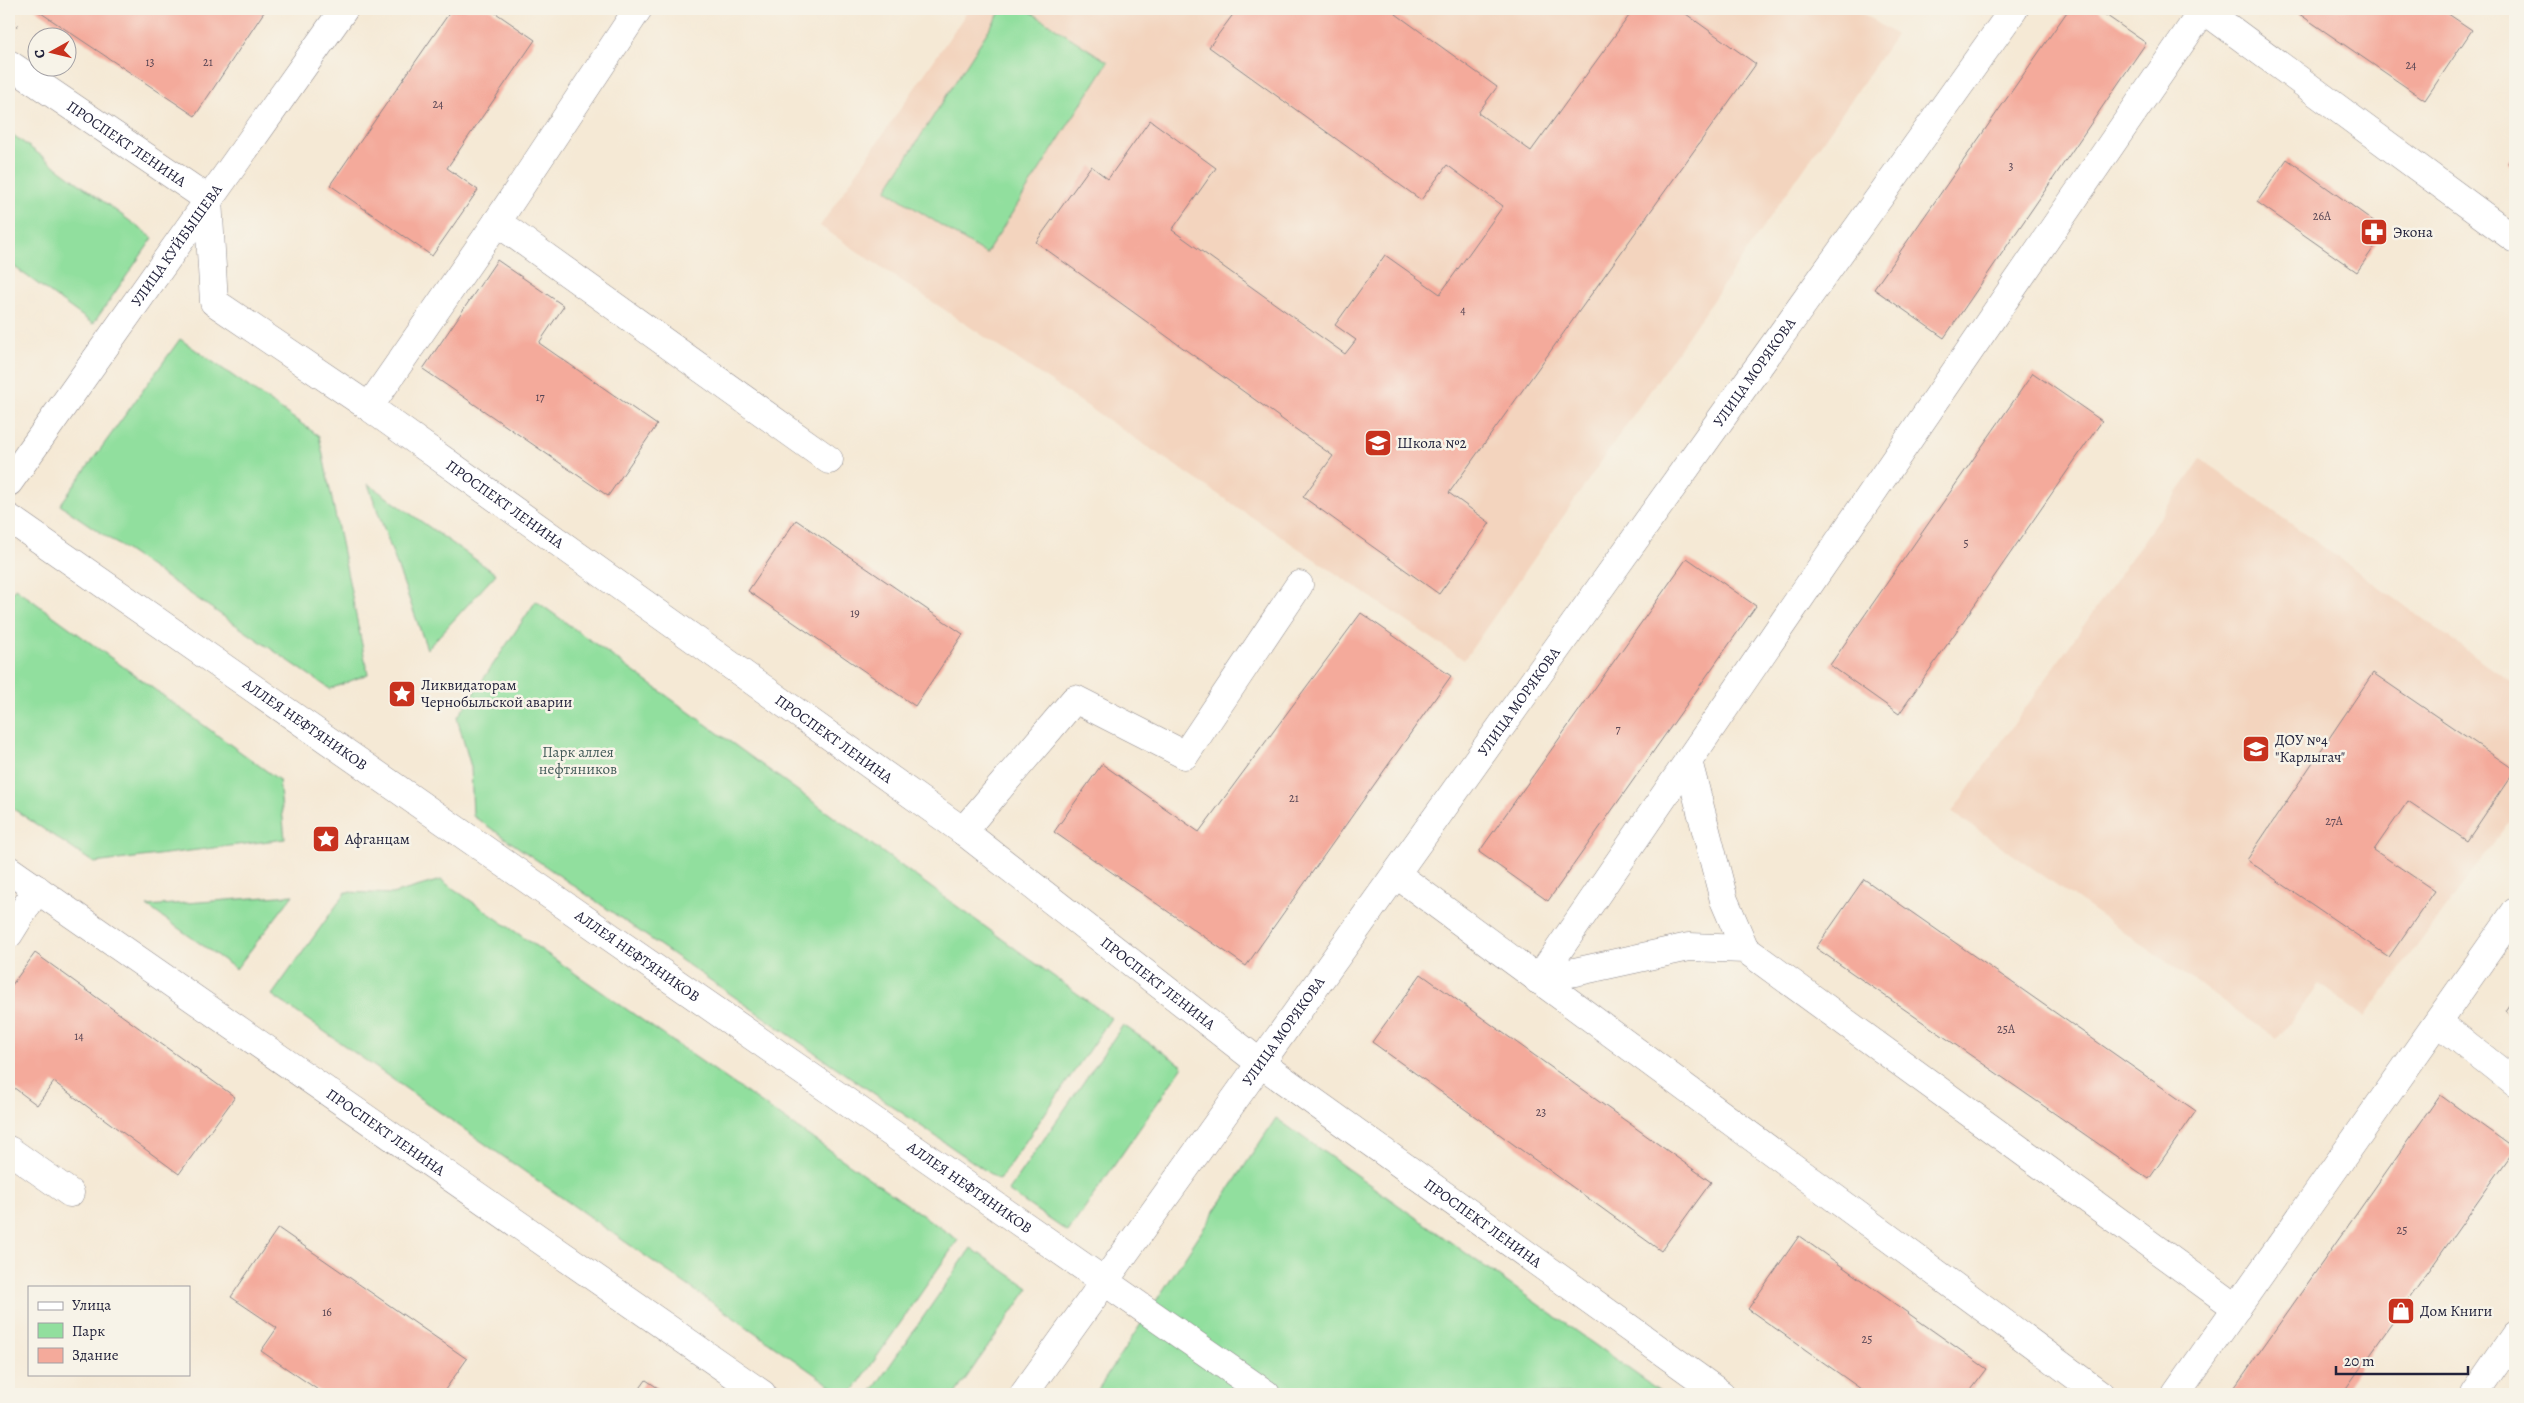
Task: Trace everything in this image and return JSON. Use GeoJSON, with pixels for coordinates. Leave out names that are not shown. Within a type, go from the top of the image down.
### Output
{"type":"FeatureCollection","features":[{"type":"Feature","properties":{"kind":"street","name":"УЛИЦА КУЙБЫШЕВА"},"geometry":{"type":"LineString","coordinates":[[9,482],[344,9]]}},
{"type":"Feature","properties":{"kind":"street"},"geometry":{"type":"LineString","coordinates":[[369,407],[497,222],[638,9]]}},
{"type":"Feature","properties":{"kind":"street","name":"УЛИЦА МОРЯКОВА"},"geometry":{"type":"LineString","coordinates":[[1024,1394],[2014,9]]}},
{"type":"Feature","properties":{"kind":"street"},"geometry":{"type":"LineString","coordinates":[[1538,980],[2204,9],[2515,240]]}},
{"type":"Feature","properties":{"kind":"street","name":"ПРОСПЕКТ ЛЕНИНА"},"geometry":{"type":"LineString","coordinates":[[9,64],[208,199],[214,302],[369,407],[963,831],[1260,1063],[1721,1394]]}},
{"type":"Feature","properties":{"kind":"street"},"geometry":{"type":"LineString","coordinates":[[497,222],[829,460]]}},
{"type":"Feature","properties":{"kind":"street","name":"АЛЛЕЯ НЕФТЯНИКОВ"},"geometry":{"type":"LineString","coordinates":[[9,518],[1266,1394]]}},
{"type":"Feature","properties":{"kind":"street"},"geometry":{"type":"LineString","coordinates":[[963,831],[1075,698],[1186,755],[1299,585]]}},
{"type":"Feature","properties":{"kind":"street"},"geometry":{"type":"LineString","coordinates":[[1688,761],[1724,900],[1745,949],[2237,1308]]}},
{"type":"Feature","properties":{"kind":"street","name":"ПРОСПЕКТ ЛЕНИНА"},"geometry":{"type":"LineString","coordinates":[[9,870],[762,1394]]}},
{"type":"Feature","properties":{"kind":"street"},"geometry":{"type":"LineString","coordinates":[[1396,874],[2100,1394]]}},
{"type":"Feature","properties":{"kind":"street"},"geometry":{"type":"LineString","coordinates":[[9,934],[37,889]]}},
{"type":"Feature","properties":{"kind":"street"},"geometry":{"type":"LineString","coordinates":[[2176,1394],[2515,912]]}},
{"type":"Feature","properties":{"kind":"street"},"geometry":{"type":"LineString","coordinates":[[1538,980],[1689,947],[1745,949]]}},
{"type":"Feature","properties":{"kind":"street"},"geometry":{"type":"LineString","coordinates":[[2438,1022],[2515,1083]]}},
{"type":"Feature","properties":{"kind":"street"},"geometry":{"type":"LineString","coordinates":[[9,1150],[70,1194]]}},
{"type":"Feature","properties":{"kind":"street"},"geometry":{"type":"LineString","coordinates":[[2474,1394],[2515,1335]]}},
{"type":"Feature","properties":{"kind":"shaded area","name":"Школа №2"},"geometry":{"type":"Polygon","coordinates":[[[969,9],[1856,9],[1896,35],[1464,660],[820,226],[969,9]]]}},
{"type":"Feature","properties":{"kind":"shaded area","name":"ДОУ №4 \"Карлыгач\""},"geometry":{"type":"Polygon","coordinates":[[[2201,459],[2515,685],[2515,815],[2364,1017],[2319,984],[2277,1039],[1952,812],[2201,459]]]}},
{"type":"Feature","properties":{"kind":"green space"},"geometry":{"type":"Polygon","coordinates":[[[1002,9],[1026,9],[1108,62],[986,254],[886,190],[1002,9]]]}},
{"type":"Feature","properties":{"kind":"green space"},"geometry":{"type":"Polygon","coordinates":[[[9,132],[153,238],[93,324],[9,263],[9,132]]]}},
{"type":"Feature","properties":{"kind":"green space"},"geometry":{"type":"Polygon","coordinates":[[[180,339],[319,436],[368,674],[330,689],[60,505],[180,339]]]}},
{"type":"Feature","properties":{"kind":"green space"},"geometry":{"type":"Polygon","coordinates":[[[368,484],[496,574],[427,649],[368,484]]]}},
{"type":"Feature","properties":{"kind":"green space"},"geometry":{"type":"Polygon","coordinates":[[[15,588],[279,780],[285,839],[94,863],[9,806],[9,597],[15,588]]]}},
{"type":"Feature","properties":{"kind":"green space","name":"Парк аллея нефтяников"},"geometry":{"type":"Polygon","coordinates":[[[536,601],[1111,1018],[999,1180],[473,816],[471,767],[457,718],[536,601]]]}},
{"type":"Feature","properties":{"kind":"green space"},"geometry":{"type":"Polygon","coordinates":[[[441,880],[958,1240],[851,1394],[843,1394],[272,995],[346,892],[392,894],[441,880]]]}},
{"type":"Feature","properties":{"kind":"green space"},"geometry":{"type":"Polygon","coordinates":[[[293,895],[236,969],[147,906],[293,895]]]}},
{"type":"Feature","properties":{"kind":"green space"},"geometry":{"type":"Polygon","coordinates":[[[1123,1025],[1183,1066],[1068,1232],[1008,1191],[1123,1025]]]}},
{"type":"Feature","properties":{"kind":"green space"},"geometry":{"type":"Polygon","coordinates":[[[1276,1118],[1664,1394],[1095,1394],[1276,1118]]]}},
{"type":"Feature","properties":{"kind":"green space"},"geometry":{"type":"Polygon","coordinates":[[[971,1248],[1029,1288],[955,1394],[870,1394],[971,1248]]]}},
{"type":"Feature","properties":{"kind":"building"},"geometry":{"type":"Polygon","coordinates":[[[35,9],[266,9],[195,116],[78,38],[78,28],[63,28],[35,9]]]}},
{"type":"Feature","properties":{"kind":"building"},"geometry":{"type":"Polygon","coordinates":[[[452,9],[490,9],[535,40],[447,168],[478,190],[432,256],[330,185],[452,9]]]}},
{"type":"Feature","properties":{"kind":"building"},"geometry":{"type":"Polygon","coordinates":[[[1237,9],[1389,9],[1497,87],[1478,113],[1531,151],[1634,9],[1679,9],[1756,64],[1449,493],[1490,523],[1439,594],[1303,497],[1333,456],[1036,242],[1091,166],[1108,179],[1150,120],[1216,168],[1172,230],[1345,354],[1356,340],[1335,325],[1385,255],[1440,294],[1503,206],[1447,165],[1421,200],[1209,47],[1237,9]]]}},
{"type":"Feature","properties":{"kind":"building"},"geometry":{"type":"Polygon","coordinates":[[[2069,9],[2097,9],[2146,43],[1944,338],[1874,289],[2069,9]]]}},
{"type":"Feature","properties":{"kind":"building"},"geometry":{"type":"Polygon","coordinates":[[[2292,9],[2441,9],[2472,30],[2425,100],[2292,9]]]}},
{"type":"Feature","properties":{"kind":"building"},"geometry":{"type":"Polygon","coordinates":[[[2515,153],[2515,169],[2508,163],[2515,153]]]}},
{"type":"Feature","properties":{"kind":"building"},"geometry":{"type":"Polygon","coordinates":[[[2287,159],[2386,230],[2357,272],[2257,202],[2287,159]]]}},
{"type":"Feature","properties":{"kind":"building"},"geometry":{"type":"Polygon","coordinates":[[[497,260],[564,306],[539,343],[657,425],[608,496],[423,369],[497,260]]]}},
{"type":"Feature","properties":{"kind":"building"},"geometry":{"type":"Polygon","coordinates":[[[2033,373],[2102,421],[1899,714],[1830,665],[2033,373]]]}},
{"type":"Feature","properties":{"kind":"building"},"geometry":{"type":"Polygon","coordinates":[[[796,520],[963,634],[915,706],[748,591],[796,520]]]}},
{"type":"Feature","properties":{"kind":"building"},"geometry":{"type":"Polygon","coordinates":[[[1687,558],[1756,606],[1548,901],[1479,852],[1687,558]]]}},
{"type":"Feature","properties":{"kind":"building"},"geometry":{"type":"Polygon","coordinates":[[[1361,613],[1451,676],[1246,966],[1054,832],[1102,764],[1199,832],[1361,613]]]}},
{"type":"Feature","properties":{"kind":"building"},"geometry":{"type":"Polygon","coordinates":[[[2373,673],[2515,770],[2467,841],[2408,801],[2374,850],[2435,891],[2389,957],[2247,860],[2373,673]]]}},
{"type":"Feature","properties":{"kind":"building"},"geometry":{"type":"Polygon","coordinates":[[[1864,879],[2196,1111],[2149,1179],[1816,948],[1864,879]]]}},
{"type":"Feature","properties":{"kind":"building"},"geometry":{"type":"Polygon","coordinates":[[[35,953],[235,1097],[179,1174],[54,1082],[37,1105],[9,1084],[9,989],[35,953]]]}},
{"type":"Feature","properties":{"kind":"building"},"geometry":{"type":"Polygon","coordinates":[[[1421,974],[1711,1182],[1661,1251],[1372,1042],[1421,974]]]}},
{"type":"Feature","properties":{"kind":"building"},"geometry":{"type":"Polygon","coordinates":[[[2515,996],[2515,1018],[2505,1011],[2515,996]]]}},
{"type":"Feature","properties":{"kind":"building"},"geometry":{"type":"Polygon","coordinates":[[[2440,1095],[2515,1149],[2342,1394],[2230,1394],[2440,1095]]]}},
{"type":"Feature","properties":{"kind":"building"},"geometry":{"type":"Polygon","coordinates":[[[278,1228],[467,1359],[442,1394],[324,1394],[261,1351],[277,1328],[231,1297],[278,1228]]]}},
{"type":"Feature","properties":{"kind":"building"},"geometry":{"type":"Polygon","coordinates":[[[1799,1236],[1987,1369],[1968,1394],[1868,1394],[1748,1309],[1799,1236]]]}},
{"type":"Feature","properties":{"kind":"building"},"geometry":{"type":"Polygon","coordinates":[[[646,1380],[667,1394],[636,1394],[646,1380]]]}},
{"type":"Feature","properties":{"kind":"place","name":"Экона"},"geometry":{"type":"Point","coordinates":[2374,232]}},
{"type":"Feature","properties":{"kind":"place","name":"Школа №2"},"geometry":{"type":"Point","coordinates":[1378,443]}},
{"type":"Feature","properties":{"kind":"place","name":"Ликвидаторам Чернобыльской аварии"},"geometry":{"type":"Point","coordinates":[402,694]}},
{"type":"Feature","properties":{"kind":"place","name":"ДОУ №4 \"Карлыгач\""},"geometry":{"type":"Point","coordinates":[2256,749]}},
{"type":"Feature","properties":{"kind":"place","name":"Афганцам"},"geometry":{"type":"Point","coordinates":[326,839]}},
{"type":"Feature","properties":{"kind":"place","name":"Дом Книги"},"geometry":{"type":"Point","coordinates":[2401,1311]}}]}
